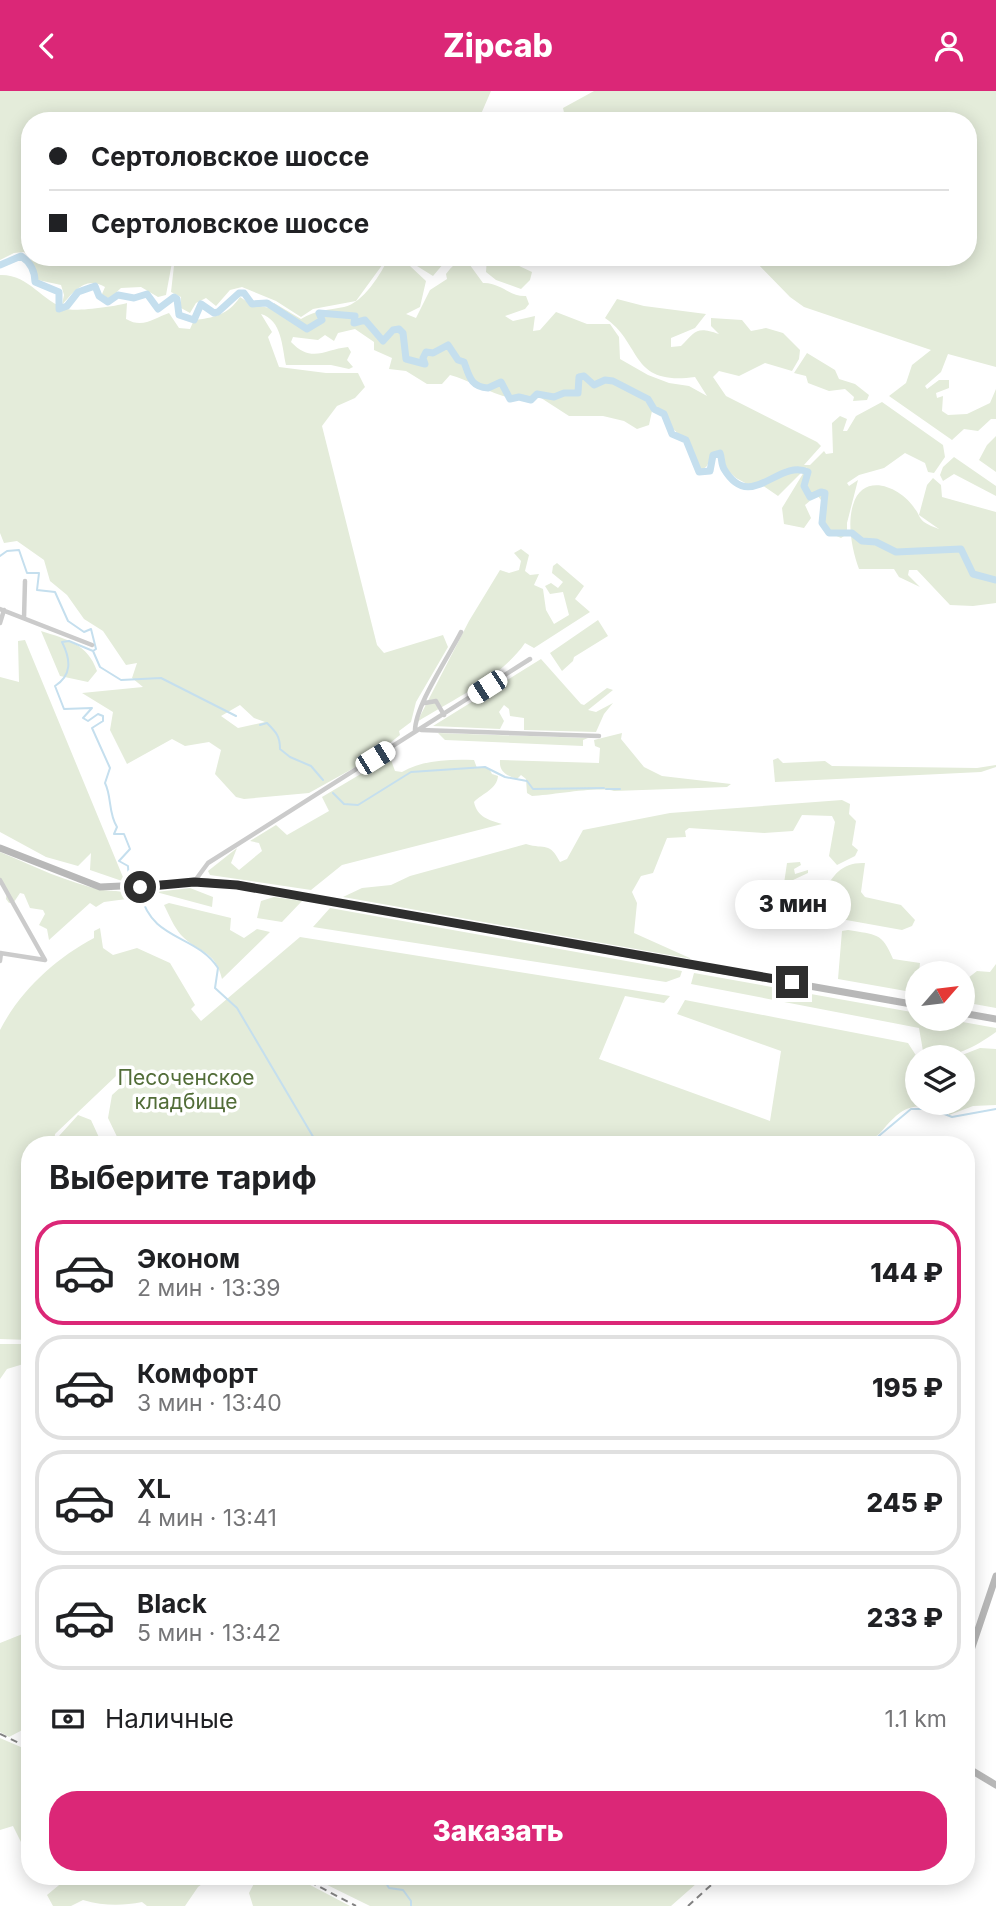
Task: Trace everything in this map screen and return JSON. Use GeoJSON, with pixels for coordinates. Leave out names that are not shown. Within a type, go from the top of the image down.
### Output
{"type":"FeatureCollection","features":[{"type":"Feature","properties":{"kind":"main road"},"geometry":{"type":"LineString","coordinates":[[0,848],[88,884],[123,888],[194,882],[243,885],[905,1003]]}},
{"type":"Feature","properties":{"kind":"main road"},"geometry":{"type":"LineString","coordinates":[[975,1016],[996,1020]]}},
{"type":"Feature","properties":{"kind":"main road"},"geometry":{"type":"LineString","coordinates":[[975,1639],[995,1580]]}},
{"type":"Feature","properties":{"kind":"main road"},"geometry":{"type":"LineString","coordinates":[[975,1772],[996,1785]]}},
{"type":"Feature","properties":{"kind":"street"},"geometry":{"type":"LineString","coordinates":[[24,618],[25,581]]}},
{"type":"Feature","properties":{"kind":"street"},"geometry":{"type":"LineString","coordinates":[[0,623],[2,610],[92,645]]}},
{"type":"Feature","properties":{"kind":"street"},"geometry":{"type":"LineString","coordinates":[[417,731],[415,725],[424,703],[461,632]]}},
{"type":"Feature","properties":{"kind":"street"},"geometry":{"type":"LineString","coordinates":[[194,882],[208,863],[530,659]]}},
{"type":"Feature","properties":{"kind":"street"},"geometry":{"type":"LineString","coordinates":[[424,703],[436,701],[444,715]]}},
{"type":"Feature","properties":{"kind":"street"},"geometry":{"type":"LineString","coordinates":[[417,731],[599,736]]}},
{"type":"Feature","properties":{"kind":"street"},"geometry":{"type":"LineString","coordinates":[[0,880],[45,960],[1,953],[0,961]]}},
{"type":"Feature","properties":{"kind":"green space"},"geometry":{"type":"Polygon","coordinates":[[[0,91],[491,91],[482,112],[21,112],[21,252],[0,260],[0,91]]]}},
{"type":"Feature","properties":{"kind":"green space"},"geometry":{"type":"Polygon","coordinates":[[[594,91],[996,91],[996,367],[948,354],[941,372],[925,386],[927,389],[939,380],[949,380],[949,388],[936,393],[937,398],[943,396],[942,411],[948,415],[967,414],[990,403],[996,389],[996,419],[991,419],[978,431],[964,429],[952,440],[889,396],[906,383],[912,365],[931,350],[804,307],[790,297],[760,266],[977,266],[977,112],[564,112],[563,108],[594,91]]]}},
{"type":"Feature","properties":{"kind":"green space"},"geometry":{"type":"Polygon","coordinates":[[[33,266],[171,266],[166,295],[158,297],[141,287],[121,288],[109,299],[102,294],[105,287],[92,283],[80,287],[62,305],[64,295],[61,285],[38,280],[33,266]]]}},
{"type":"Feature","properties":{"kind":"green space"},"geometry":{"type":"Polygon","coordinates":[[[174,266],[381,266],[356,301],[313,309],[301,317],[276,301],[242,287],[230,290],[216,306],[206,298],[196,303],[190,313],[181,308],[181,297],[171,292],[174,266]]]}},
{"type":"Feature","properties":{"kind":"green space"},"geometry":{"type":"Polygon","coordinates":[[[384,266],[410,266],[426,281],[420,307],[406,314],[416,318],[430,290],[447,279],[446,274],[454,266],[471,266],[483,283],[526,296],[529,304],[525,309],[505,316],[513,321],[535,316],[533,331],[540,330],[556,312],[587,324],[610,324],[619,337],[620,359],[648,375],[669,383],[689,386],[707,396],[695,377],[674,378],[658,375],[648,369],[639,361],[617,328],[605,318],[617,299],[644,306],[706,314],[695,328],[671,338],[671,347],[681,346],[697,331],[719,334],[711,326],[711,318],[742,320],[751,331],[766,328],[783,333],[800,350],[799,359],[792,371],[765,363],[739,376],[719,371],[713,377],[726,396],[817,442],[821,446],[804,465],[810,465],[824,451],[826,454],[833,453],[832,423],[840,416],[847,419],[843,431],[847,431],[856,416],[882,402],[943,445],[945,457],[934,473],[928,472],[925,463],[905,453],[884,468],[859,475],[847,483],[849,486],[858,480],[847,523],[847,534],[841,538],[823,530],[821,500],[817,495],[805,505],[811,518],[804,528],[784,524],[782,508],[807,467],[778,496],[759,483],[747,484],[736,478],[726,469],[720,451],[712,454],[707,466],[701,471],[690,453],[688,442],[673,429],[667,415],[660,409],[652,411],[649,425],[637,429],[624,421],[603,416],[569,416],[538,396],[528,399],[506,397],[450,375],[442,384],[427,384],[406,371],[389,369],[392,358],[374,350],[374,342],[355,329],[338,333],[334,341],[325,335],[318,340],[293,337],[291,342],[299,349],[312,354],[348,347],[351,352],[347,360],[353,367],[349,369],[331,365],[286,365],[277,328],[268,317],[261,314],[272,332],[268,337],[279,367],[326,373],[358,373],[365,387],[355,398],[337,406],[322,426],[377,645],[384,653],[443,635],[448,647],[416,702],[411,722],[399,731],[400,735],[370,759],[309,793],[244,799],[236,797],[215,774],[221,750],[209,742],[185,746],[172,739],[127,764],[110,730],[113,712],[82,693],[143,687],[132,678],[137,663],[126,665],[103,631],[84,619],[67,595],[50,581],[44,560],[17,541],[4,543],[0,533],[0,275],[27,283],[50,301],[67,309],[127,303],[126,319],[132,322],[148,322],[169,313],[179,328],[190,329],[194,320],[220,315],[240,297],[252,305],[271,308],[274,303],[301,319],[317,312],[351,304],[364,294],[384,266]],[[240,705],[221,716],[238,728],[265,722],[254,718],[240,705]]]}},
{"type":"Feature","properties":{"kind":"green space"},"geometry":{"type":"Polygon","coordinates":[[[417,266],[441,266],[433,276],[417,266]]]}},
{"type":"Feature","properties":{"kind":"green space"},"geometry":{"type":"Polygon","coordinates":[[[486,266],[519,266],[532,272],[530,280],[521,289],[496,280],[486,272],[486,266]]]}},
{"type":"Feature","properties":{"kind":"green space"},"geometry":{"type":"Polygon","coordinates":[[[807,353],[835,370],[839,379],[855,384],[869,395],[867,400],[853,401],[854,397],[845,389],[829,391],[808,383],[806,376],[794,373],[807,353]]]}},
{"type":"Feature","properties":{"kind":"green space"},"geometry":{"type":"Polygon","coordinates":[[[996,436],[996,472],[979,460],[987,445],[996,436]]]}},
{"type":"Feature","properties":{"kind":"green space"},"geometry":{"type":"Polygon","coordinates":[[[954,457],[996,486],[996,496],[954,474],[943,481],[940,475],[943,467],[954,457]]]}},
{"type":"Feature","properties":{"kind":"green space"},"geometry":{"type":"Polygon","coordinates":[[[933,478],[941,485],[942,497],[996,512],[996,603],[950,605],[917,570],[909,570],[908,575],[920,587],[899,577],[894,569],[859,569],[850,529],[851,512],[858,495],[865,488],[873,486],[892,489],[909,501],[921,519],[924,522],[939,529],[919,515],[927,485],[933,478]]]}},
{"type":"Feature","properties":{"kind":"green space"},"geometry":{"type":"Polygon","coordinates":[[[521,549],[529,555],[525,571],[530,575],[539,574],[534,585],[543,589],[546,610],[554,624],[569,615],[563,592],[550,594],[545,586],[551,583],[558,588],[563,582],[552,573],[553,566],[557,563],[584,586],[575,599],[590,612],[534,648],[525,643],[515,656],[490,678],[417,722],[469,621],[500,570],[509,573],[519,570],[521,561],[514,553],[521,549]]]}},
{"type":"Feature","properties":{"kind":"green space"},"geometry":{"type":"Polygon","coordinates":[[[598,620],[608,636],[574,657],[562,671],[550,653],[598,620]]]}},
{"type":"Feature","properties":{"kind":"green space"},"geometry":{"type":"Polygon","coordinates":[[[41,631],[75,644],[88,654],[97,671],[88,682],[60,676],[41,631]]]}},
{"type":"Feature","properties":{"kind":"green space"},"geometry":{"type":"Polygon","coordinates":[[[25,640],[125,882],[90,870],[91,853],[78,866],[46,857],[0,832],[0,677],[19,682],[18,641],[25,640]]]}},
{"type":"Feature","properties":{"kind":"green space"},"geometry":{"type":"Polygon","coordinates":[[[541,659],[581,704],[584,705],[607,688],[613,690],[588,710],[596,712],[613,703],[604,714],[596,732],[524,730],[524,718],[510,716],[509,709],[504,705],[499,712],[504,721],[500,729],[433,726],[541,659]]]}},
{"type":"Feature","properties":{"kind":"green space"},"geometry":{"type":"Polygon","coordinates":[[[438,733],[588,738],[583,740],[583,746],[445,740],[438,733]]]}},
{"type":"Feature","properties":{"kind":"green space"},"geometry":{"type":"Polygon","coordinates":[[[622,733],[621,739],[644,767],[662,776],[731,784],[727,787],[597,790],[532,796],[527,793],[526,779],[521,775],[517,779],[510,776],[501,767],[500,760],[599,763],[600,748],[595,746],[594,740],[622,733]]]}},
{"type":"Feature","properties":{"kind":"green space"},"geometry":{"type":"Polygon","coordinates":[[[778,758],[783,763],[825,761],[832,766],[996,767],[981,772],[775,782],[773,760],[778,758]]]}},
{"type":"Feature","properties":{"kind":"green space"},"geometry":{"type":"Polygon","coordinates":[[[386,759],[391,760],[395,771],[402,772],[419,765],[446,760],[474,760],[477,768],[489,768],[492,774],[498,776],[497,780],[492,788],[474,802],[481,814],[502,824],[342,865],[311,890],[210,875],[208,871],[237,848],[231,863],[239,870],[262,851],[259,843],[250,841],[276,825],[287,835],[329,811],[322,797],[386,759]]]}},
{"type":"Feature","properties":{"kind":"green space"},"geometry":{"type":"Polygon","coordinates":[[[842,800],[850,804],[849,814],[856,821],[852,845],[858,850],[855,856],[837,865],[829,856],[835,822],[832,816],[802,815],[793,831],[764,833],[689,828],[685,831],[686,837],[667,838],[653,873],[641,876],[632,892],[637,903],[634,933],[692,959],[343,897],[362,888],[391,885],[410,876],[526,844],[550,849],[560,862],[567,859],[583,830],[670,813],[842,800]]]}},
{"type":"Feature","properties":{"kind":"green space"},"geometry":{"type":"Polygon","coordinates":[[[0,852],[77,883],[124,892],[134,898],[104,902],[96,907],[90,903],[49,940],[47,929],[39,925],[45,914],[43,910],[30,908],[24,894],[20,893],[14,902],[9,903],[6,899],[7,889],[0,884],[0,852]]]}},
{"type":"Feature","properties":{"kind":"green space"},"geometry":{"type":"Polygon","coordinates":[[[800,862],[801,865],[794,869],[795,874],[808,870],[808,873],[793,880],[793,888],[823,893],[844,867],[865,863],[861,892],[865,897],[901,905],[915,920],[912,926],[902,930],[785,909],[781,904],[787,863],[800,862]]]}},
{"type":"Feature","properties":{"kind":"green space"},"geometry":{"type":"Polygon","coordinates":[[[190,888],[213,897],[212,907],[156,892],[190,888]]]}},
{"type":"Feature","properties":{"kind":"green space"},"geometry":{"type":"Polygon","coordinates":[[[274,897],[302,901],[282,922],[257,918],[261,901],[274,897]]]}},
{"type":"Feature","properties":{"kind":"green space"},"geometry":{"type":"Polygon","coordinates":[[[169,903],[231,918],[230,930],[244,938],[257,929],[270,932],[222,979],[211,957],[178,932],[164,905],[169,903]]]}},
{"type":"Feature","properties":{"kind":"green space"},"geometry":{"type":"Polygon","coordinates":[[[330,908],[682,971],[680,977],[666,982],[313,927],[330,908]]]}},
{"type":"Feature","properties":{"kind":"green space","name":"Песоченское кладбище"},"geometry":{"type":"Polygon","coordinates":[[[100,928],[103,948],[113,955],[137,948],[170,963],[195,1005],[191,1009],[201,1021],[300,937],[670,996],[664,1003],[625,996],[599,1059],[770,1121],[781,1051],[677,1014],[685,1000],[908,1043],[909,1045],[905,1045],[905,1110],[876,1136],[117,1136],[108,1118],[112,1095],[122,1086],[116,1076],[55,1136],[21,1136],[21,1340],[0,1339],[0,1030],[18,1002],[40,977],[66,955],[94,938],[94,931],[100,928]]]}},
{"type":"Feature","properties":{"kind":"green space"},"geometry":{"type":"Polygon","coordinates":[[[842,931],[877,936],[893,959],[906,961],[905,991],[838,979],[842,931]]]}},
{"type":"Feature","properties":{"kind":"green space"},"geometry":{"type":"Polygon","coordinates":[[[996,964],[996,1008],[975,1004],[975,973],[990,972],[996,964]]]}},
{"type":"Feature","properties":{"kind":"green space"},"geometry":{"type":"Polygon","coordinates":[[[694,973],[905,1011],[905,1025],[691,984],[694,973]]]}},
{"type":"Feature","properties":{"kind":"green space"},"geometry":{"type":"Polygon","coordinates":[[[975,1024],[996,1028],[996,1032],[975,1045],[922,1045],[920,1031],[975,1031],[975,1024]]]}},
{"type":"Feature","properties":{"kind":"green space"},"geometry":{"type":"Polygon","coordinates":[[[996,1049],[996,1105],[975,1106],[975,1050],[996,1049]]]}},
{"type":"Feature","properties":{"kind":"green space"},"geometry":{"type":"Polygon","coordinates":[[[78,1115],[91,1120],[98,1136],[59,1136],[78,1115]]]}},
{"type":"Feature","properties":{"kind":"green space"},"geometry":{"type":"Polygon","coordinates":[[[0,1344],[21,1344],[21,1365],[7,1369],[0,1379],[0,1344]]]}},
{"type":"Feature","properties":{"kind":"green space"},"geometry":{"type":"Polygon","coordinates":[[[21,1635],[21,1731],[9,1737],[0,1732],[0,1643],[21,1635]]]}},
{"type":"Feature","properties":{"kind":"green space"},"geometry":{"type":"Polygon","coordinates":[[[0,1738],[21,1747],[21,1842],[13,1826],[0,1830],[0,1738]]]}},
{"type":"Feature","properties":{"kind":"green space"},"geometry":{"type":"Polygon","coordinates":[[[59,1885],[201,1885],[185,1906],[147,1906],[142,1902],[120,1905],[83,1900],[71,1906],[53,1906],[47,1895],[59,1885]]]}},
{"type":"Feature","properties":{"kind":"green space"},"geometry":{"type":"Polygon","coordinates":[[[253,1885],[310,1885],[350,1906],[253,1906],[249,1893],[253,1885]]]}},
{"type":"Feature","properties":{"kind":"green space"},"geometry":{"type":"Polygon","coordinates":[[[327,1885],[695,1885],[671,1906],[370,1906],[327,1885]]]}},
{"type":"Feature","properties":{"kind":"waterway"},"geometry":{"type":"LineString","coordinates":[[0,265],[21,256]]}},
{"type":"Feature","properties":{"kind":"waterway"},"geometry":{"type":"LineString","coordinates":[[30,266],[35,282],[59,292],[59,309],[67,306],[78,292],[95,286],[99,296],[108,302],[118,295],[134,298],[147,294],[158,309],[174,297],[177,299],[179,315],[194,320],[201,304],[214,313],[218,312],[239,293],[244,293],[252,304],[267,303],[307,329],[322,320],[319,313],[355,316],[354,323],[365,320],[383,341],[393,330],[399,329],[403,333],[406,359],[425,364],[423,358],[426,352],[433,353],[448,345],[458,360],[464,362],[474,383],[488,388],[501,382],[510,399],[519,397],[531,400],[537,394],[554,397],[564,393],[578,393],[579,377],[584,376],[594,385],[605,380],[613,381],[648,399],[654,409],[664,414],[672,434],[686,440],[699,472],[710,471],[713,455],[720,453],[724,469],[734,481],[744,486],[755,486],[786,472],[808,472],[804,486],[810,497],[825,493],[822,523],[829,533],[852,533],[862,541],[876,542],[896,552],[961,549],[973,574],[996,580]]}},
{"type":"Feature","properties":{"kind":"waterway"},"geometry":{"type":"LineString","coordinates":[[0,556],[7,551],[19,550],[27,573],[39,573],[37,590],[55,592],[68,621],[84,632],[91,629],[96,649],[93,651],[69,641],[62,642],[68,667],[65,677],[55,686],[64,709],[92,708],[83,718],[88,721],[98,714],[103,716],[103,721],[92,728],[110,768],[105,783],[117,827],[114,834],[124,834],[130,849],[119,861],[128,866],[129,884]]}},
{"type":"Feature","properties":{"kind":"waterway"},"geometry":{"type":"LineString","coordinates":[[93,651],[100,667],[121,680],[161,678],[236,716]]}},
{"type":"Feature","properties":{"kind":"waterway"},"geometry":{"type":"LineString","coordinates":[[260,725],[267,723],[277,735],[280,749],[290,757],[311,766],[323,780]]}},
{"type":"Feature","properties":{"kind":"waterway"},"geometry":{"type":"LineString","coordinates":[[333,793],[344,804],[358,805],[411,772],[485,767],[505,777],[527,781],[533,789],[604,788]]}},
{"type":"Feature","properties":{"kind":"waterway"},"geometry":{"type":"LineString","coordinates":[[606,789],[620,789]]}},
{"type":"Feature","properties":{"kind":"waterway"},"geometry":{"type":"LineString","coordinates":[[131,890],[141,895],[155,921],[209,957],[218,968],[215,988],[237,1008],[313,1136]]}},
{"type":"Feature","properties":{"kind":"waterway"},"geometry":{"type":"LineString","coordinates":[[879,1136],[911,1109],[932,1109],[952,1117],[996,1109]]}},
{"type":"Feature","properties":{"kind":"waterway"},"geometry":{"type":"LineString","coordinates":[[387,1885],[389,1888],[403,1890],[411,1901],[411,1906]]}},
{"type":"Feature","properties":{"kind":"railway"},"geometry":{"type":"LineString","coordinates":[[0,1734],[21,1744]]}},
{"type":"Feature","properties":{"kind":"railway"},"geometry":{"type":"LineString","coordinates":[[316,1885],[356,1906]]}},
{"type":"Feature","properties":{"kind":"railway"},"geometry":{"type":"LineString","coordinates":[[688,1906],[711,1885]]}},
{"type":"Feature","properties":{"kind":"route"},"geometry":{"type":"LineString","coordinates":[[140,887],[217,882],[792,982]]}}]}
